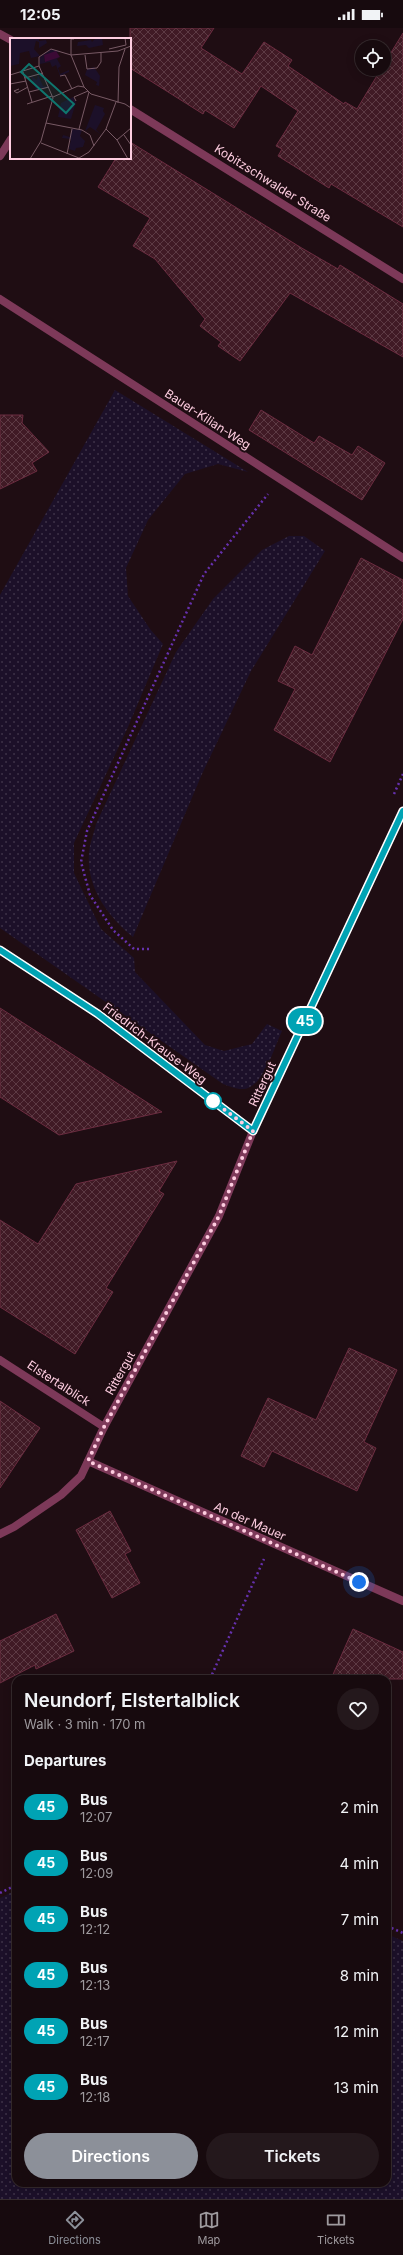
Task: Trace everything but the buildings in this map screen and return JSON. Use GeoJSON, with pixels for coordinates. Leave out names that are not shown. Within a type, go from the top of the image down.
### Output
{"type":"FeatureCollection","features":[{"type":"Feature","properties":{"kind":"street"},"geometry":{"type":"LineString","coordinates":[[0,34],[10,39]]}},
{"type":"Feature","properties":{"kind":"street","name":"Kobitzschwalder Straße"},"geometry":{"type":"LineString","coordinates":[[131,110],[403,279]]}},
{"type":"Feature","properties":{"kind":"street"},"geometry":{"type":"LineString","coordinates":[[0,156],[10,141]]}},
{"type":"Feature","properties":{"kind":"street","name":"Bauer-Kilian-Weg"},"geometry":{"type":"LineString","coordinates":[[0,299],[403,558]]}},
{"type":"Feature","properties":{"kind":"street","name":"Rittergut"},"geometry":{"type":"LineString","coordinates":[[0,1534],[14,1527],[61,1495],[81,1476],[104,1427],[219,1216],[253,1131],[403,811]]}},
{"type":"Feature","properties":{"kind":"street","name":"Friedrich-Krause-Weg"},"geometry":{"type":"LineString","coordinates":[[0,950],[98,1014],[253,1131]]}},
{"type":"Feature","properties":{"kind":"street","name":"Elstertalblick"},"geometry":{"type":"LineString","coordinates":[[0,1360],[104,1427]]}},
{"type":"Feature","properties":{"kind":"street","name":"An der Mauer"},"geometry":{"type":"LineString","coordinates":[[88,1461],[271,1544],[403,1601]]}},
{"type":"Feature","properties":{"kind":"path"},"geometry":{"type":"LineString","coordinates":[[149,949],[134,949],[113,930],[90,895],[81,862],[87,831],[204,574],[280,479]]}},
{"type":"Feature","properties":{"kind":"path"},"geometry":{"type":"LineString","coordinates":[[212,1675],[271,1544]]}},
{"type":"Feature","properties":{"kind":"path"},"geometry":{"type":"LineString","coordinates":[[0,1893],[12,1887]]}},
{"type":"Feature","properties":{"kind":"path"},"geometry":{"type":"LineString","coordinates":[[391,1928],[403,1933]]}},
{"type":"Feature","properties":{"kind":"shaded area"},"geometry":{"type":"Polygon","coordinates":[[[115,390],[248,472],[218,464],[185,474],[148,520],[126,568],[128,596],[150,629],[163,644],[128,727],[74,843],[74,873],[101,929],[134,958],[135,972],[205,1045],[224,1051],[252,1044],[267,1024],[282,1031],[265,1070],[255,1083],[244,1089],[223,1084],[0,928],[0,595],[115,390]]]}},
{"type":"Feature","properties":{"kind":"shaded area"},"geometry":{"type":"Polygon","coordinates":[[[289,536],[304,536],[325,551],[251,671],[202,774],[133,937],[107,910],[100,899],[91,877],[89,852],[96,824],[176,652],[213,599],[262,550],[289,536]]]}},
{"type":"Feature","properties":{"kind":"shaded area"},"geometry":{"type":"Polygon","coordinates":[[[12,1892],[12,2187],[391,2187],[391,1936],[403,1941],[403,2199],[0,2199],[0,1898],[12,1892]]]}},
{"type":"Feature","properties":{"kind":"bus line","name":"45"},"geometry":{"type":"LineString","coordinates":[[0,950],[98,1014],[253,1131],[403,811]]}},
{"type":"Feature","properties":{"kind":"route"},"geometry":{"type":"LineString","coordinates":[[213,1101],[253,1131],[219,1216],[104,1427],[88,1461],[359,1582]]}}]}
